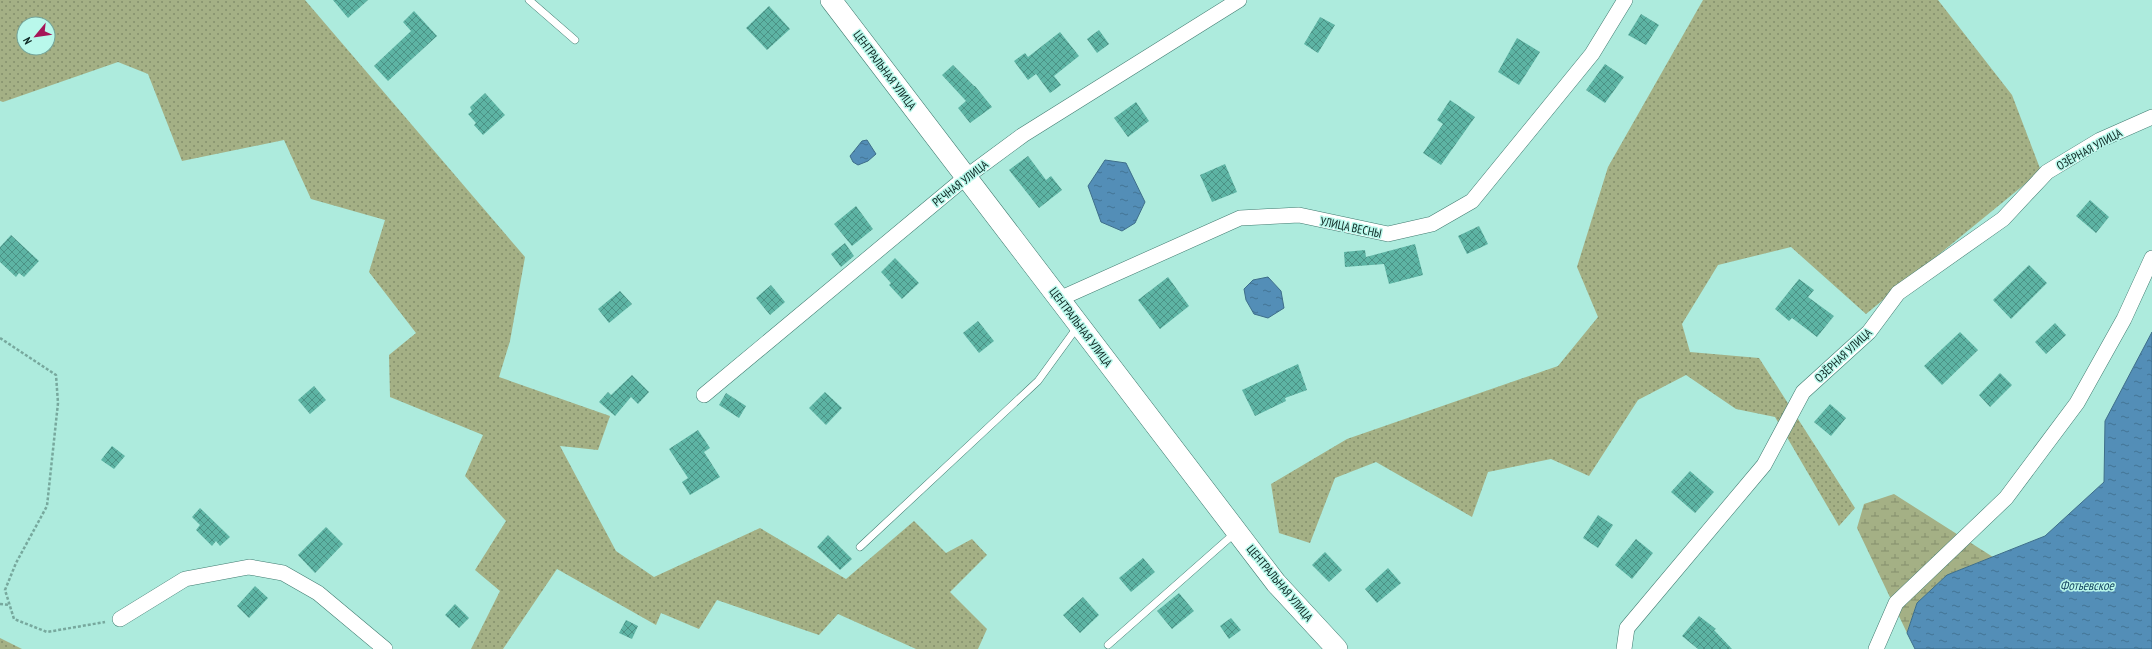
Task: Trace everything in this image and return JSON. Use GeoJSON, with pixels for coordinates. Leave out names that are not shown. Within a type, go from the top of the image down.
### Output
{"type":"FeatureCollection","features":[{"type":"Feature","properties":{"kind":"main road","name":"ЦЕНТРАЛЬНАЯ УЛИЦА"},"geometry":{"type":"LineString","coordinates":[[832,0],[1276,583],[1337,649]]}},
{"type":"Feature","properties":{"kind":"street","name":"РЕЧНАЯ УЛИЦА"},"geometry":{"type":"LineString","coordinates":[[704,396],[966,177],[1023,135],[1239,0]]}},
{"type":"Feature","properties":{"kind":"street","name":"УЛИЦА ВЕСНЫ"},"geometry":{"type":"LineString","coordinates":[[1059,299],[1240,218],[1299,216],[1388,234],[1432,224],[1472,201],[1592,54],[1625,0]]}},
{"type":"Feature","properties":{"kind":"street","name":"ОЗЁРНАЯ УЛИЦА"},"geometry":{"type":"LineString","coordinates":[[1624,649],[1627,628],[1764,466],[1803,392],[1869,332],[1898,293],[2003,219],[2048,172],[2100,140],[2152,117]]}},
{"type":"Feature","properties":{"kind":"street"},"geometry":{"type":"LineString","coordinates":[[1876,649],[1896,603],[2006,498],[2077,403],[2124,319],[2152,258]]}},
{"type":"Feature","properties":{"kind":"street"},"geometry":{"type":"LineString","coordinates":[[120,619],[185,579],[249,567],[283,573],[318,593],[385,649]]}},
{"type":"Feature","properties":{"kind":"lane"},"geometry":{"type":"LineString","coordinates":[[529,0],[575,40]]}},
{"type":"Feature","properties":{"kind":"lane"},"geometry":{"type":"LineString","coordinates":[[860,547],[1038,381],[1079,324]]}},
{"type":"Feature","properties":{"kind":"lane"},"geometry":{"type":"LineString","coordinates":[[1108,645],[1237,532]]}},
{"type":"Feature","properties":{"kind":"path"},"geometry":{"type":"LineString","coordinates":[[0,338],[56,375],[58,403],[47,506],[16,563],[5,590],[14,619],[48,632],[120,619]]}},
{"type":"Feature","properties":{"kind":"path"},"geometry":{"type":"LineString","coordinates":[[0,604],[10,605]]}},
{"type":"Feature","properties":{"kind":"green space"},"geometry":{"type":"Polygon","coordinates":[[[0,0],[305,0],[525,257],[510,341],[499,377],[610,416],[598,450],[560,446],[616,551],[654,577],[760,528],[846,579],[914,521],[946,553],[972,539],[987,555],[950,592],[987,629],[978,649],[916,649],[838,614],[819,635],[717,600],[699,629],[661,613],[656,625],[557,569],[503,649],[471,649],[500,591],[475,570],[506,521],[465,476],[483,435],[390,397],[389,355],[416,333],[369,272],[385,220],[311,199],[284,140],[182,161],[148,74],[118,62],[3,102],[0,101],[0,0]]]}},
{"type":"Feature","properties":{"kind":"green space"},"geometry":{"type":"Polygon","coordinates":[[[1703,0],[1938,0],[2012,95],[2041,171],[1866,314],[1791,247],[1718,265],[1682,324],[1690,352],[1759,358],[1855,508],[1839,526],[1775,417],[1736,409],[1686,375],[1638,400],[1589,476],[1551,459],[1488,472],[1472,517],[1376,462],[1335,478],[1310,543],[1279,533],[1271,484],[1347,439],[1558,366],[1598,317],[1577,267],[1608,167],[1703,0]]]}},
{"type":"Feature","properties":{"kind":"green space"},"geometry":{"type":"Polygon","coordinates":[[[1894,494],[1993,557],[1947,575],[1917,603],[1907,633],[1857,528],[1864,504],[1894,494]]]}},
{"type":"Feature","properties":{"kind":"green space"},"geometry":{"type":"Polygon","coordinates":[[[0,638],[22,649],[0,649],[0,638]]]}},
{"type":"Feature","properties":{"kind":"water"},"geometry":{"type":"Polygon","coordinates":[[[867,140],[876,154],[868,161],[858,165],[853,162],[850,156],[862,141],[867,140]]]}},
{"type":"Feature","properties":{"kind":"water"},"geometry":{"type":"Polygon","coordinates":[[[1105,160],[1126,163],[1145,202],[1135,223],[1122,231],[1101,222],[1088,186],[1105,160]]]}},
{"type":"Feature","properties":{"kind":"water"},"geometry":{"type":"Polygon","coordinates":[[[1268,277],[1281,291],[1284,308],[1268,318],[1254,314],[1246,300],[1244,289],[1253,280],[1268,277]]]}},
{"type":"Feature","properties":{"kind":"water","name":"Фотьевское"},"geometry":{"type":"Polygon","coordinates":[[[2152,332],[2152,649],[1915,649],[1907,633],[1917,603],[1947,575],[2045,536],[2104,482],[2105,421],[2152,332]]]}},
{"type":"Feature","properties":{"kind":"building"},"geometry":{"type":"Polygon","coordinates":[[[333,0],[368,0],[348,18],[333,0]]]}},
{"type":"Feature","properties":{"kind":"building"},"geometry":{"type":"Polygon","coordinates":[[[769,6],[790,29],[767,50],[746,28],[769,6]]]}},
{"type":"Feature","properties":{"kind":"building"},"geometry":{"type":"Polygon","coordinates":[[[414,11],[437,36],[388,81],[374,66],[411,31],[403,22],[414,11]]]}},
{"type":"Feature","properties":{"kind":"building"},"geometry":{"type":"Polygon","coordinates":[[[1641,14],[1659,25],[1646,45],[1628,35],[1641,14]]]}},
{"type":"Feature","properties":{"kind":"building"},"geometry":{"type":"Polygon","coordinates":[[[1320,17],[1335,25],[1318,53],[1304,44],[1320,17]]]}},
{"type":"Feature","properties":{"kind":"building"},"geometry":{"type":"Polygon","coordinates":[[[1099,30],[1109,44],[1097,53],[1087,39],[1099,30]]]}},
{"type":"Feature","properties":{"kind":"building"},"geometry":{"type":"Polygon","coordinates":[[[1060,32],[1079,56],[1054,76],[1061,85],[1050,93],[1036,74],[1028,80],[1014,61],[1025,53],[1028,57],[1060,32]]]}},
{"type":"Feature","properties":{"kind":"building"},"geometry":{"type":"Polygon","coordinates":[[[1517,38],[1540,52],[1519,85],[1498,72],[1517,38]]]}},
{"type":"Feature","properties":{"kind":"building"},"geometry":{"type":"Polygon","coordinates":[[[1605,64],[1624,77],[1605,103],[1586,90],[1605,64]]]}},
{"type":"Feature","properties":{"kind":"building"},"geometry":{"type":"Polygon","coordinates":[[[953,65],[975,86],[992,107],[970,123],[958,108],[966,101],[942,75],[953,65]]]}},
{"type":"Feature","properties":{"kind":"building"},"geometry":{"type":"Polygon","coordinates":[[[485,93],[505,115],[483,135],[474,125],[476,123],[468,114],[472,111],[470,107],[485,93]]]}},
{"type":"Feature","properties":{"kind":"building"},"geometry":{"type":"Polygon","coordinates":[[[1450,100],[1475,117],[1441,165],[1423,153],[1443,124],[1437,120],[1450,100]]]}},
{"type":"Feature","properties":{"kind":"building"},"geometry":{"type":"Polygon","coordinates":[[[1136,102],[1149,121],[1128,137],[1114,118],[1136,102]]]}},
{"type":"Feature","properties":{"kind":"building"},"geometry":{"type":"Polygon","coordinates":[[[1028,156],[1046,180],[1051,176],[1062,190],[1039,208],[1009,170],[1028,156]]]}},
{"type":"Feature","properties":{"kind":"building"},"geometry":{"type":"Polygon","coordinates":[[[1225,164],[1237,192],[1212,202],[1200,175],[1225,164]]]}},
{"type":"Feature","properties":{"kind":"building"},"geometry":{"type":"Polygon","coordinates":[[[2090,200],[2109,217],[2096,233],[2076,216],[2090,200]]]}},
{"type":"Feature","properties":{"kind":"building"},"geometry":{"type":"Polygon","coordinates":[[[856,206],[873,229],[852,246],[834,224],[856,206]]]}},
{"type":"Feature","properties":{"kind":"building"},"geometry":{"type":"Polygon","coordinates":[[[1479,226],[1488,244],[1467,254],[1458,236],[1479,226]]]}},
{"type":"Feature","properties":{"kind":"building"},"geometry":{"type":"Polygon","coordinates":[[[11,235],[39,261],[24,277],[19,273],[16,277],[0,262],[0,247],[11,235]]]}},
{"type":"Feature","properties":{"kind":"building"},"geometry":{"type":"Polygon","coordinates":[[[845,243],[854,256],[841,267],[831,254],[845,243]]]}},
{"type":"Feature","properties":{"kind":"building"},"geometry":{"type":"Polygon","coordinates":[[[1415,244],[1423,275],[1389,284],[1384,264],[1345,267],[1344,252],[1365,250],[1366,257],[1415,244]]]}},
{"type":"Feature","properties":{"kind":"building"},"geometry":{"type":"Polygon","coordinates":[[[895,258],[919,283],[902,299],[889,285],[891,283],[881,272],[895,258]]]}},
{"type":"Feature","properties":{"kind":"building"},"geometry":{"type":"Polygon","coordinates":[[[2029,265],[2047,283],[2011,319],[1993,300],[2029,265]]]}},
{"type":"Feature","properties":{"kind":"building"},"geometry":{"type":"Polygon","coordinates":[[[1168,277],[1189,306],[1160,329],[1138,300],[1168,277]]]}},
{"type":"Feature","properties":{"kind":"building"},"geometry":{"type":"Polygon","coordinates":[[[1799,279],[1814,290],[1808,297],[1834,316],[1817,337],[1792,318],[1789,321],[1775,309],[1799,279]]]}},
{"type":"Feature","properties":{"kind":"building"},"geometry":{"type":"Polygon","coordinates":[[[771,285],[785,302],[770,315],[756,298],[771,285]]]}},
{"type":"Feature","properties":{"kind":"building"},"geometry":{"type":"Polygon","coordinates":[[[620,291],[632,304],[609,323],[598,309],[620,291]]]}},
{"type":"Feature","properties":{"kind":"building"},"geometry":{"type":"Polygon","coordinates":[[[978,321],[994,341],[979,353],[963,333],[978,321]]]}},
{"type":"Feature","properties":{"kind":"building"},"geometry":{"type":"Polygon","coordinates":[[[2055,323],[2066,335],[2046,354],[2035,342],[2055,323]]]}},
{"type":"Feature","properties":{"kind":"building"},"geometry":{"type":"Polygon","coordinates":[[[1960,332],[1978,350],[1942,385],[1924,366],[1960,332]]]}},
{"type":"Feature","properties":{"kind":"building"},"geometry":{"type":"Polygon","coordinates":[[[1298,364],[1307,390],[1285,398],[1286,401],[1255,416],[1242,390],[1298,364]]]}},
{"type":"Feature","properties":{"kind":"building"},"geometry":{"type":"Polygon","coordinates":[[[2000,373],[2012,385],[1990,407],[1979,395],[2000,373]]]}},
{"type":"Feature","properties":{"kind":"building"},"geometry":{"type":"Polygon","coordinates":[[[632,375],[649,392],[638,404],[631,397],[615,416],[599,402],[608,392],[611,395],[632,375]]]}},
{"type":"Feature","properties":{"kind":"building"},"geometry":{"type":"Polygon","coordinates":[[[314,386],[326,400],[310,414],[298,400],[314,386]]]}},
{"type":"Feature","properties":{"kind":"building"},"geometry":{"type":"Polygon","coordinates":[[[825,392],[842,408],[826,425],[809,408],[825,392]]]}},
{"type":"Feature","properties":{"kind":"building"},"geometry":{"type":"Polygon","coordinates":[[[726,393],[746,406],[739,418],[719,405],[726,393]]]}},
{"type":"Feature","properties":{"kind":"building"},"geometry":{"type":"Polygon","coordinates":[[[1830,404],[1846,418],[1831,436],[1814,422],[1830,404]]]}},
{"type":"Feature","properties":{"kind":"building"},"geometry":{"type":"Polygon","coordinates":[[[698,430],[710,448],[704,452],[720,477],[690,495],[682,482],[688,478],[669,449],[698,430]]]}},
{"type":"Feature","properties":{"kind":"building"},"geometry":{"type":"Polygon","coordinates":[[[112,446],[125,456],[114,469],[101,460],[112,446]]]}},
{"type":"Feature","properties":{"kind":"building"},"geometry":{"type":"Polygon","coordinates":[[[1690,471],[1714,492],[1695,513],[1671,492],[1690,471]]]}},
{"type":"Feature","properties":{"kind":"building"},"geometry":{"type":"Polygon","coordinates":[[[200,508],[230,537],[220,546],[216,541],[212,546],[196,530],[200,525],[192,517],[200,508]]]}},
{"type":"Feature","properties":{"kind":"building"},"geometry":{"type":"Polygon","coordinates":[[[1598,515],[1613,525],[1598,548],[1583,538],[1598,515]]]}},
{"type":"Feature","properties":{"kind":"building"},"geometry":{"type":"Polygon","coordinates":[[[326,527],[343,544],[315,573],[298,555],[326,527]]]}},
{"type":"Feature","properties":{"kind":"building"},"geometry":{"type":"Polygon","coordinates":[[[828,535],[852,559],[840,570],[817,547],[828,535]]]}},
{"type":"Feature","properties":{"kind":"building"},"geometry":{"type":"Polygon","coordinates":[[[1636,539],[1653,553],[1632,579],[1615,565],[1636,539]]]}},
{"type":"Feature","properties":{"kind":"building"},"geometry":{"type":"Polygon","coordinates":[[[1325,552],[1342,570],[1329,582],[1312,565],[1325,552]]]}},
{"type":"Feature","properties":{"kind":"building"},"geometry":{"type":"Polygon","coordinates":[[[1143,558],[1155,572],[1131,592],[1119,578],[1143,558]]]}},
{"type":"Feature","properties":{"kind":"building"},"geometry":{"type":"Polygon","coordinates":[[[1388,568],[1401,583],[1377,603],[1365,589],[1388,568]]]}},
{"type":"Feature","properties":{"kind":"building"},"geometry":{"type":"Polygon","coordinates":[[[255,586],[268,598],[249,618],[237,606],[255,586]]]}},
{"type":"Feature","properties":{"kind":"building"},"geometry":{"type":"Polygon","coordinates":[[[1179,593],[1194,611],[1172,629],[1157,611],[1179,593]]]}},
{"type":"Feature","properties":{"kind":"building"},"geometry":{"type":"Polygon","coordinates":[[[1083,597],[1099,615],[1080,633],[1063,615],[1083,597]]]}},
{"type":"Feature","properties":{"kind":"building"},"geometry":{"type":"Polygon","coordinates":[[[455,604],[469,618],[459,628],[445,615],[455,604]]]}},
{"type":"Feature","properties":{"kind":"building"},"geometry":{"type":"Polygon","coordinates":[[[1699,616],[1716,629],[1714,630],[1732,649],[1698,649],[1682,636],[1699,616]]]}},
{"type":"Feature","properties":{"kind":"building"},"geometry":{"type":"Polygon","coordinates":[[[1231,618],[1241,630],[1229,639],[1220,626],[1231,618]]]}},
{"type":"Feature","properties":{"kind":"building"},"geometry":{"type":"Polygon","coordinates":[[[626,620],[638,626],[632,639],[619,633],[626,620]]]}}]}
